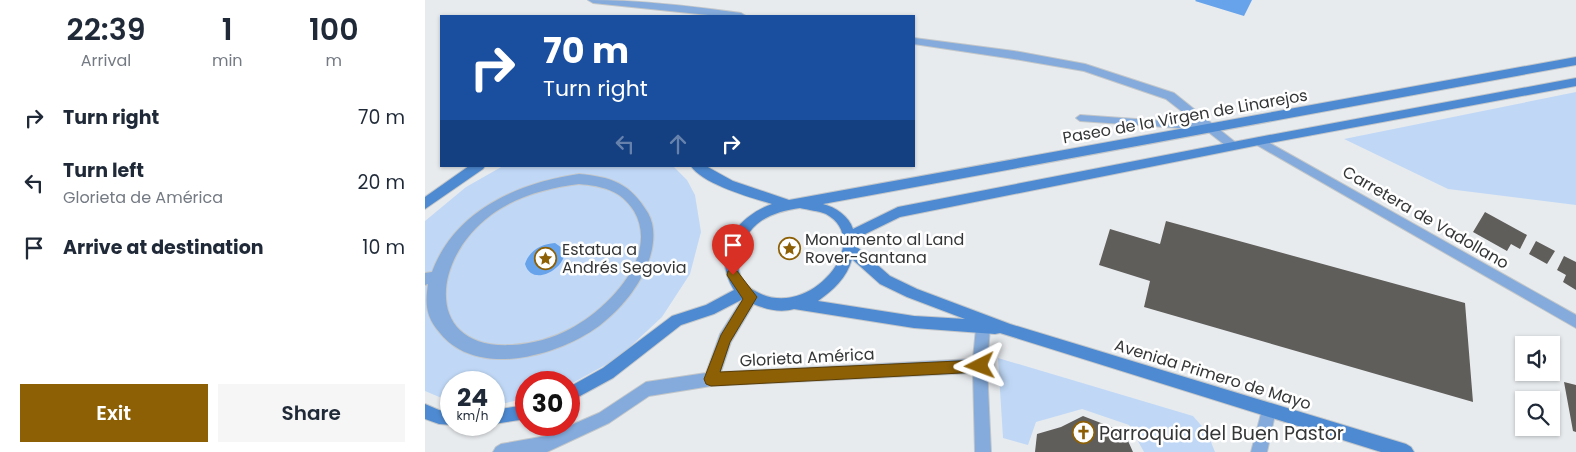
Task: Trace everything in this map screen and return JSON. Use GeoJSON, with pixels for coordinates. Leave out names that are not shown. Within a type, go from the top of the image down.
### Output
{"type":"FeatureCollection","features":[{"type":"Feature","properties":{"kind":"street"},"geometry":{"type":"LineString","coordinates":[[593,0],[733,15]]}},
{"type":"Feature","properties":{"kind":"street"},"geometry":{"type":"LineString","coordinates":[[915,41],[1014,55],[1085,68],[1170,96],[1234,146]]}},
{"type":"Feature","properties":{"kind":"street","name":"Paseo de la Virgen de Linarejos"},"geometry":{"type":"LineString","coordinates":[[794,204],[1576,61]]}},
{"type":"Feature","properties":{"kind":"street"},"geometry":{"type":"LineString","coordinates":[[850,243],[898,212],[1259,141],[1576,82]]}},
{"type":"Feature","properties":{"kind":"street","name":"Carretera de Vadollano"},"geometry":{"type":"LineString","coordinates":[[1259,141],[1576,322]]}},
{"type":"Feature","properties":{"kind":"street"},"geometry":{"type":"LineString","coordinates":[[425,204],[445,188],[477,167]]}},
{"type":"Feature","properties":{"kind":"street"},"geometry":{"type":"LineString","coordinates":[[698,167],[711,177],[735,188],[794,204],[823,207],[832,212],[846,227],[850,243],[847,261],[841,273],[831,284],[806,300],[791,304]]}},
{"type":"Feature","properties":{"kind":"street"},"geometry":{"type":"LineString","coordinates":[[579,179],[607,183],[628,194],[643,211],[648,242],[643,263],[625,293],[596,320],[559,341],[520,352],[483,352],[454,340],[433,311],[431,278],[461,235],[487,212],[517,194],[548,183],[579,179]]}},
{"type":"Feature","properties":{"kind":"street"},"geometry":{"type":"LineString","coordinates":[[794,204],[776,207],[755,218],[746,226],[734,245],[731,255],[731,270],[737,284],[747,294],[763,302],[777,304],[791,304],[914,322],[1010,330]]}},
{"type":"Feature","properties":{"kind":"street"},"geometry":{"type":"LineString","coordinates":[[850,243],[885,280],[912,293],[1010,330]]}},
{"type":"Feature","properties":{"kind":"street"},"geometry":{"type":"LineString","coordinates":[[711,379],[725,339],[747,294]]}},
{"type":"Feature","properties":{"kind":"street"},"geometry":{"type":"LineString","coordinates":[[580,389],[608,373],[677,320],[709,310],[747,294]]}},
{"type":"Feature","properties":{"kind":"street"},"geometry":{"type":"LineString","coordinates":[[983,328],[980,366],[983,452]]}},
{"type":"Feature","properties":{"kind":"street","name":"Avenida Primero de Mayo"},"geometry":{"type":"LineString","coordinates":[[1010,330],[1406,452]]}},
{"type":"Feature","properties":{"kind":"street","name":"Glorieta América"},"geometry":{"type":"LineString","coordinates":[[501,452],[547,444],[604,418],[646,389],[711,379],[980,366]]}},
{"type":"Feature","properties":{"kind":"street"},"geometry":{"type":"LineString","coordinates":[[1259,452],[1269,410]]}},
{"type":"Feature","properties":{"kind":"street"},"geometry":{"type":"LineString","coordinates":[[425,411],[440,417]]}},
{"type":"Feature","properties":{"kind":"lane"},"geometry":{"type":"LineString","coordinates":[[1080,118],[1212,128]]}},
{"type":"Feature","properties":{"kind":"shaded area"},"geometry":{"type":"Polygon","coordinates":[[[1576,92],[1576,205],[1448,189],[1344,139],[1576,92]]]}},
{"type":"Feature","properties":{"kind":"shaded area"},"geometry":{"type":"Polygon","coordinates":[[[501,167],[674,167],[687,180],[695,195],[701,232],[690,274],[662,317],[618,358],[580,379],[580,371],[515,371],[515,401],[505,403],[505,371],[440,371],[440,397],[425,391],[425,221],[466,187],[501,167]]]}},
{"type":"Feature","properties":{"kind":"shaded area"},"geometry":{"type":"Polygon","coordinates":[[[998,358],[1193,416],[1207,432],[1215,452],[1144,452],[1129,425],[1082,409],[1036,422],[1028,445],[1003,438],[998,358]]]}},
{"type":"Feature","properties":{"kind":"water"},"geometry":{"type":"Polygon","coordinates":[[[1196,0],[1252,0],[1244,16],[1196,0]]]}},
{"type":"Feature","properties":{"kind":"water"},"geometry":{"type":"Polygon","coordinates":[[[555,243],[565,250],[560,264],[548,273],[534,275],[525,264],[529,255],[540,247],[555,243]]]}},
{"type":"Feature","properties":{"kind":"building"},"geometry":{"type":"Polygon","coordinates":[[[1485,212],[1527,235],[1520,249],[1511,244],[1507,251],[1473,232],[1485,212]]]}},
{"type":"Feature","properties":{"kind":"building"},"geometry":{"type":"Polygon","coordinates":[[[1166,221],[1465,303],[1473,402],[1144,307],[1150,281],[1099,265],[1110,229],[1160,244],[1166,221]]]}},
{"type":"Feature","properties":{"kind":"building"},"geometry":{"type":"Polygon","coordinates":[[[1536,241],[1555,251],[1547,264],[1529,254],[1536,241]]]}},
{"type":"Feature","properties":{"kind":"building"},"geometry":{"type":"Polygon","coordinates":[[[1564,256],[1576,262],[1576,290],[1563,282],[1566,275],[1557,270],[1564,256]]]}},
{"type":"Feature","properties":{"kind":"building"},"geometry":{"type":"Polygon","coordinates":[[[1564,382],[1576,385],[1576,432],[1573,431],[1564,382]]]}},
{"type":"Feature","properties":{"kind":"building","name":"Parroquia del Buen Pastor"},"geometry":{"type":"Polygon","coordinates":[[[1083,416],[1124,432],[1133,452],[1035,452],[1037,434],[1061,427],[1083,416]]]}},
{"type":"Feature","properties":{"kind":"place","name":"Monumento al Land Rover-Santana"},"geometry":{"type":"Point","coordinates":[789,248]}},
{"type":"Feature","properties":{"kind":"place","name":"Estatua a Andrés Segovia"},"geometry":{"type":"Point","coordinates":[546,258]}},
{"type":"Feature","properties":{"kind":"place","name":"Parroquia del Buen Pastor"},"geometry":{"type":"Point","coordinates":[1083,433]}},
{"type":"Feature","properties":{"kind":"route"},"geometry":{"type":"LineString","coordinates":[[733,275],[743,292],[751,297],[725,339],[711,379],[980,366]]}}]}
